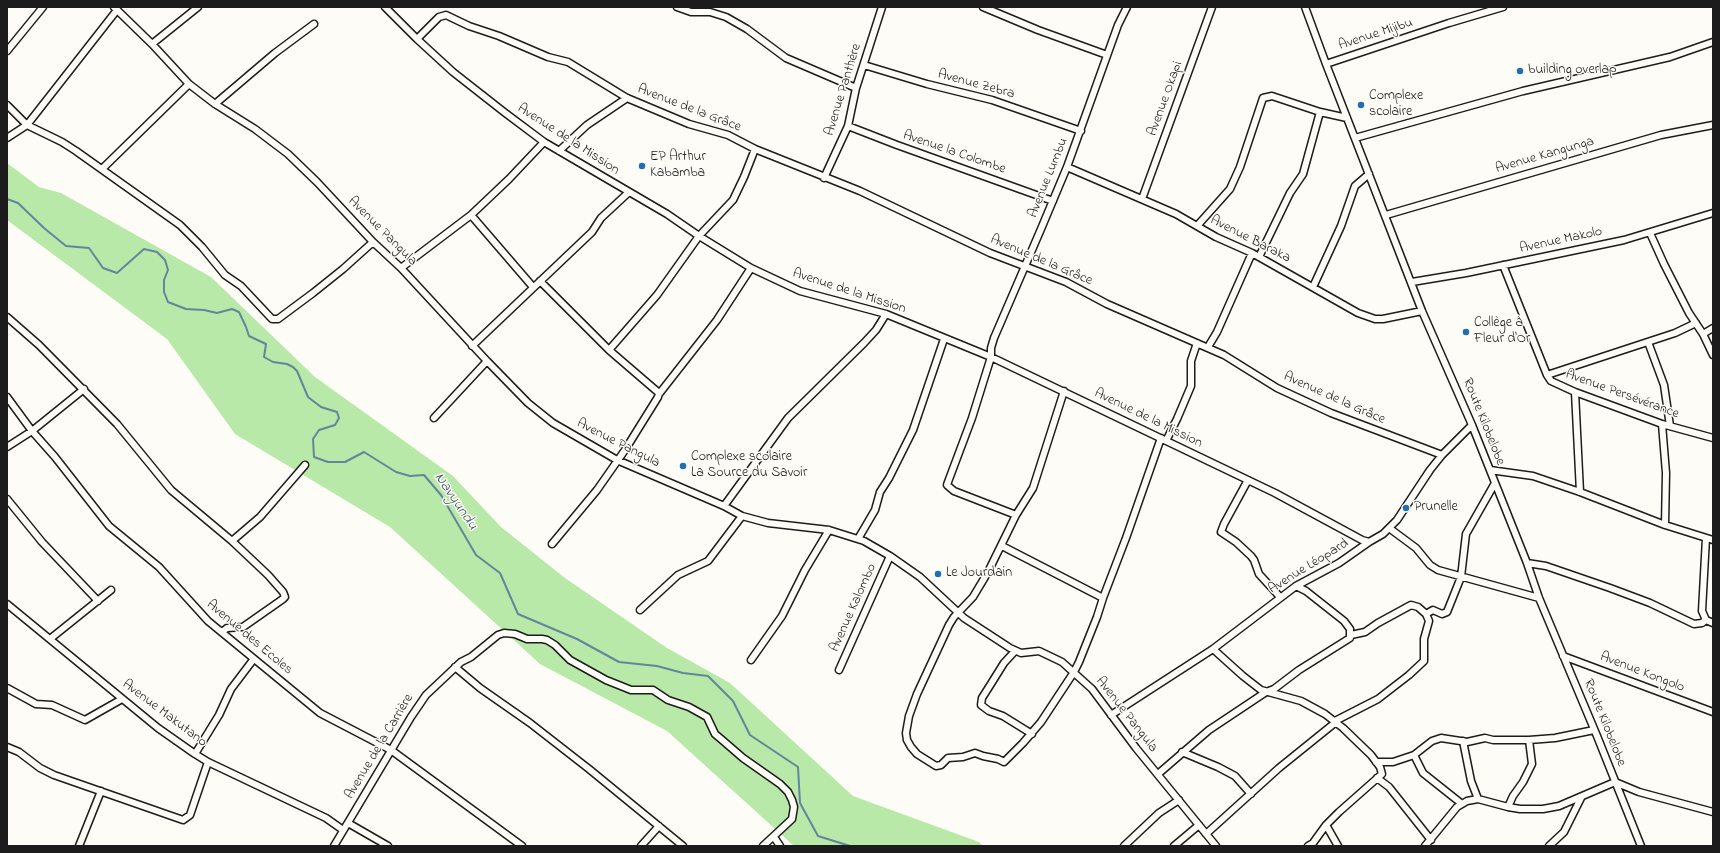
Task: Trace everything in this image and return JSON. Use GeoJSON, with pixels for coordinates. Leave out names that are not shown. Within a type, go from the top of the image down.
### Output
{"type":"FeatureCollection","features":[{"type":"Feature","properties":{"kind":"street"},"geometry":{"type":"LineString","coordinates":[[7,51],[43,7]]}},
{"type":"Feature","properties":{"kind":"street"},"geometry":{"type":"LineString","coordinates":[[152,44],[198,7]]}},
{"type":"Feature","properties":{"kind":"street","name":"Avenue de la Mission"},"geometry":{"type":"LineString","coordinates":[[385,7],[417,39],[470,85],[544,142],[667,214],[699,236],[751,268],[800,291],[886,314],[991,357],[1248,480],[1362,540],[1369,542]]}},
{"type":"Feature","properties":{"kind":"street"},"geometry":{"type":"LineString","coordinates":[[677,7],[691,12],[710,12],[726,17],[747,29],[786,58],[856,88]]}},
{"type":"Feature","properties":{"kind":"street","name":"Avenue Panthère"},"geometry":{"type":"LineString","coordinates":[[824,178],[848,126],[856,88],[882,7]]}},
{"type":"Feature","properties":{"kind":"street"},"geometry":{"type":"LineString","coordinates":[[983,7],[1038,30],[1107,55]]}},
{"type":"Feature","properties":{"kind":"street","name":"Avenue Lumbu"},"geometry":{"type":"LineString","coordinates":[[1016,515],[954,491],[947,485],[972,418],[991,357],[991,348],[994,338],[1067,167],[1118,25],[1127,7]]}},
{"type":"Feature","properties":{"kind":"street","name":"Avenue Okapi"},"geometry":{"type":"LineString","coordinates":[[1142,199],[1212,7]]}},
{"type":"Feature","properties":{"kind":"street","name":"Route Kilobelobe"},"geometry":{"type":"LineString","coordinates":[[1305,7],[1422,310],[1472,425],[1527,563],[1539,598],[1641,846]]}},
{"type":"Feature","properties":{"kind":"street","name":"Avenue Mijibu"},"geometry":{"type":"LineString","coordinates":[[1326,64],[1449,22],[1503,7]]}},
{"type":"Feature","properties":{"kind":"street"},"geometry":{"type":"LineString","coordinates":[[7,138],[27,126],[115,8]]}},
{"type":"Feature","properties":{"kind":"street","name":"Avenue Pangula"},"geometry":{"type":"LineString","coordinates":[[115,8],[152,44],[189,84],[215,104],[256,129],[288,154],[317,182],[373,242],[401,268],[487,362],[528,403],[553,423],[617,460],[724,506],[742,516],[774,524],[829,530],[858,539],[890,556],[932,587],[958,613],[1014,651],[1024,653],[1040,651],[1062,662],[1088,685],[1216,846]]}},
{"type":"Feature","properties":{"kind":"street","name":"Avenue de la Grâce"},"geometry":{"type":"LineString","coordinates":[[417,39],[439,16],[446,15],[469,26],[499,36],[548,57],[568,62],[627,98],[689,124],[728,134],[755,149],[860,192],[990,254],[1066,282],[1107,304],[1208,347],[1224,355],[1277,388],[1331,413],[1442,455]]}},
{"type":"Feature","properties":{"kind":"street"},"geometry":{"type":"LineString","coordinates":[[215,104],[275,53],[314,24]]}},
{"type":"Feature","properties":{"kind":"street"},"geometry":{"type":"LineString","coordinates":[[1355,138],[1523,91],[1670,57],[1713,42]]}},
{"type":"Feature","properties":{"kind":"street","name":"Avenue Zebra"},"geometry":{"type":"LineString","coordinates":[[864,64],[927,84],[992,100],[1081,131]]}},
{"type":"Feature","properties":{"kind":"street"},"geometry":{"type":"LineString","coordinates":[[102,169],[189,84]]}},
{"type":"Feature","properties":{"kind":"street"},"geometry":{"type":"LineString","coordinates":[[1197,226],[1230,189],[1242,160],[1263,98],[1272,96],[1320,112],[1347,118]]}},
{"type":"Feature","properties":{"kind":"street"},"geometry":{"type":"LineString","coordinates":[[559,151],[587,125],[627,98]]}},
{"type":"Feature","properties":{"kind":"street"},"geometry":{"type":"LineString","coordinates":[[7,105],[27,126],[62,142],[180,225],[202,247],[225,275],[241,286],[272,319],[278,319],[313,293],[373,242]]}},
{"type":"Feature","properties":{"kind":"street"},"geometry":{"type":"LineString","coordinates":[[1259,257],[1290,193],[1303,174],[1320,112]]}},
{"type":"Feature","properties":{"kind":"street","name":"Avenue Kangunga"},"geometry":{"type":"LineString","coordinates":[[1386,215],[1641,141],[1713,125]]}},
{"type":"Feature","properties":{"kind":"street","name":"Avenue la Colombe"},"geometry":{"type":"LineString","coordinates":[[848,126],[897,146],[1053,201]]}},
{"type":"Feature","properties":{"kind":"street"},"geometry":{"type":"LineString","coordinates":[[401,268],[471,215],[509,179],[544,142]]}},
{"type":"Feature","properties":{"kind":"street"},"geometry":{"type":"LineString","coordinates":[[610,350],[657,295],[699,236],[733,200],[755,149]]}},
{"type":"Feature","properties":{"kind":"street","name":"Avenue Baraka"},"geometry":{"type":"LineString","coordinates":[[1067,167],[1169,211],[1216,237],[1252,252],[1358,313],[1375,319],[1391,318],[1422,310]]}},
{"type":"Feature","properties":{"kind":"street"},"geometry":{"type":"LineString","coordinates":[[1313,287],[1341,226],[1355,186],[1369,174]]}},
{"type":"Feature","properties":{"kind":"street"},"geometry":{"type":"LineString","coordinates":[[472,346],[592,232],[601,218],[629,192]]}},
{"type":"Feature","properties":{"kind":"street","name":"Avenue Makolo"},"geometry":{"type":"LineString","coordinates":[[1412,282],[1504,265],[1650,233],[1713,213]]}},
{"type":"Feature","properties":{"kind":"street"},"geometry":{"type":"LineString","coordinates":[[471,215],[533,287]]}},
{"type":"Feature","properties":{"kind":"street"},"geometry":{"type":"LineString","coordinates":[[1650,233],[1664,264],[1713,355]]}},
{"type":"Feature","properties":{"kind":"street"},"geometry":{"type":"LineString","coordinates":[[1208,347],[1217,332],[1252,252]]}},
{"type":"Feature","properties":{"kind":"street","name":"Avenue Persévérance"},"geometry":{"type":"LineString","coordinates":[[1504,265],[1548,378],[1555,384],[1662,424],[1713,438]]}},
{"type":"Feature","properties":{"kind":"street"},"geometry":{"type":"LineString","coordinates":[[552,544],[597,490],[625,450],[658,394],[718,320],[751,268]]}},
{"type":"Feature","properties":{"kind":"street"},"geometry":{"type":"LineString","coordinates":[[540,281],[610,350],[657,390],[658,394]]}},
{"type":"Feature","properties":{"kind":"street"},"geometry":{"type":"LineString","coordinates":[[724,506],[788,418],[864,343],[876,330],[886,314]]}},
{"type":"Feature","properties":{"kind":"street"},"geometry":{"type":"LineString","coordinates":[[7,317],[39,345],[118,424],[171,490],[232,541],[268,575],[285,597],[243,627],[227,628],[222,632]]}},
{"type":"Feature","properties":{"kind":"street"},"geometry":{"type":"LineString","coordinates":[[1547,375],[1648,342],[1696,323]]}},
{"type":"Feature","properties":{"kind":"street"},"geometry":{"type":"LineString","coordinates":[[1703,334],[1713,328]]}},
{"type":"Feature","properties":{"kind":"street"},"geometry":{"type":"LineString","coordinates":[[858,539],[873,514],[880,492],[889,478],[913,430],[944,339]]}},
{"type":"Feature","properties":{"kind":"street"},"geometry":{"type":"LineString","coordinates":[[1648,342],[1664,385],[1670,426]]}},
{"type":"Feature","properties":{"kind":"street"},"geometry":{"type":"LineString","coordinates":[[1064,391],[1034,484],[1016,515],[1002,546],[973,598],[954,617],[944,635],[911,710],[906,727],[907,740],[918,754],[936,766],[941,765],[948,758],[963,757],[976,753],[1004,762],[1032,734],[1074,672],[1097,617],[1163,440],[1177,419],[1191,386],[1191,361],[1197,343]]}},
{"type":"Feature","properties":{"kind":"street"},"geometry":{"type":"LineString","coordinates":[[434,418],[487,362]]}},
{"type":"Feature","properties":{"kind":"street"},"geometry":{"type":"LineString","coordinates":[[7,447],[32,431],[84,389]]}},
{"type":"Feature","properties":{"kind":"street"},"geometry":{"type":"LineString","coordinates":[[1575,392],[1580,492]]}},
{"type":"Feature","properties":{"kind":"street","name":"Avenue des Ecoles"},"geometry":{"type":"LineString","coordinates":[[7,398],[109,526],[159,568],[196,610],[253,660],[320,713],[391,750],[522,846]]}},
{"type":"Feature","properties":{"kind":"street"},"geometry":{"type":"LineString","coordinates":[[1662,424],[1666,473],[1665,524]]}},
{"type":"Feature","properties":{"kind":"street","name":"Avenue Léopard"},"geometry":{"type":"LineString","coordinates":[[1111,715],[1213,649],[1296,586],[1339,563],[1369,542],[1376,539],[1397,520],[1430,470],[1442,455],[1472,425]]}},
{"type":"Feature","properties":{"kind":"street"},"geometry":{"type":"LineString","coordinates":[[232,541],[260,517],[306,465]]}},
{"type":"Feature","properties":{"kind":"street"},"geometry":{"type":"LineString","coordinates":[[1490,470],[1524,474],[1580,492],[1665,524],[1713,540]]}},
{"type":"Feature","properties":{"kind":"street"},"geometry":{"type":"LineString","coordinates":[[1248,480],[1221,532],[1236,542],[1251,556],[1254,560],[1258,574],[1280,597]]}},
{"type":"Feature","properties":{"kind":"street"},"geometry":{"type":"LineString","coordinates":[[1426,614],[1433,610],[1446,614],[1462,578],[1466,534],[1495,484]]}},
{"type":"Feature","properties":{"kind":"street"},"geometry":{"type":"LineString","coordinates":[[7,499],[42,542],[98,601]]}},
{"type":"Feature","properties":{"kind":"street"},"geometry":{"type":"LineString","coordinates":[[640,610],[678,575],[708,560],[742,516]]}},
{"type":"Feature","properties":{"kind":"street"},"geometry":{"type":"LineString","coordinates":[[1389,528],[1416,548],[1430,565],[1446,573],[1539,598]]}},
{"type":"Feature","properties":{"kind":"street"},"geometry":{"type":"LineString","coordinates":[[751,660],[791,601],[805,570],[829,530]]}},
{"type":"Feature","properties":{"kind":"street"},"geometry":{"type":"LineString","coordinates":[[1706,538],[1702,611],[1706,620],[1713,623]]}},
{"type":"Feature","properties":{"kind":"street"},"geometry":{"type":"LineString","coordinates":[[1002,546],[1103,598]]}},
{"type":"Feature","properties":{"kind":"street","name":"Avenue Kalombo"},"geometry":{"type":"LineString","coordinates":[[838,670],[890,556]]}},
{"type":"Feature","properties":{"kind":"street"},"geometry":{"type":"LineString","coordinates":[[1527,563],[1546,566],[1610,588],[1650,603],[1694,624],[1702,623],[1706,620]]}},
{"type":"Feature","properties":{"kind":"street"},"geometry":{"type":"LineString","coordinates":[[1158,774],[1209,730],[1266,692],[1274,689],[1299,670],[1348,640],[1351,635],[1350,629],[1344,621],[1306,591],[1296,586]]}},
{"type":"Feature","properties":{"kind":"street"},"geometry":{"type":"LineString","coordinates":[[50,639],[111,590]]}},
{"type":"Feature","properties":{"kind":"street","name":"Avenue Makutano"},"geometry":{"type":"LineString","coordinates":[[7,604],[158,728],[195,754],[208,762],[326,818],[343,830]]}},
{"type":"Feature","properties":{"kind":"street"},"geometry":{"type":"LineString","coordinates":[[1206,834],[1296,753],[1335,722],[1378,699],[1410,675],[1424,661],[1424,639],[1429,621],[1426,614],[1418,607],[1414,605],[1408,606],[1365,632],[1351,635]]}},
{"type":"Feature","properties":{"kind":"street","name":"Avenue de la Carrière"},"geometry":{"type":"LineString","coordinates":[[334,846],[417,707],[426,696],[455,667],[498,635],[512,633],[527,639],[542,639],[555,645],[570,660],[606,680],[631,690],[653,690],[668,700],[699,712],[707,717],[716,734],[724,743],[742,758],[775,780],[788,792],[794,807],[792,819],[763,846]]}},
{"type":"Feature","properties":{"kind":"street"},"geometry":{"type":"LineString","coordinates":[[1213,649],[1250,682],[1266,692],[1300,701],[1335,722],[1371,755],[1380,767],[1382,774],[1326,825],[1313,843],[1308,846]]}},
{"type":"Feature","properties":{"kind":"street"},"geometry":{"type":"LineString","coordinates":[[1014,651],[988,687],[982,698],[981,705],[1003,716],[1032,734]]}},
{"type":"Feature","properties":{"kind":"street","name":"Avenue Kongolo"},"geometry":{"type":"LineString","coordinates":[[1563,656],[1713,712]]}},
{"type":"Feature","properties":{"kind":"street"},"geometry":{"type":"LineString","coordinates":[[195,754],[219,715],[231,689],[253,660]]}},
{"type":"Feature","properties":{"kind":"street"},"geometry":{"type":"LineString","coordinates":[[455,667],[480,688],[572,755],[683,846]]}},
{"type":"Feature","properties":{"kind":"street"},"geometry":{"type":"LineString","coordinates":[[7,688],[36,704],[52,705],[85,720],[122,698]]}},
{"type":"Feature","properties":{"kind":"street"},"geometry":{"type":"LineString","coordinates":[[1376,762],[1397,761],[1414,755],[1436,739],[1446,738],[1471,742],[1476,739],[1485,738],[1493,740],[1529,740],[1555,738],[1594,730]]}},
{"type":"Feature","properties":{"kind":"street"},"geometry":{"type":"LineString","coordinates":[[1508,808],[1513,796],[1523,782],[1532,764],[1529,740]]}},
{"type":"Feature","properties":{"kind":"street"},"geometry":{"type":"LineString","coordinates":[[1463,741],[1471,781],[1478,799]]}},
{"type":"Feature","properties":{"kind":"street"},"geometry":{"type":"LineString","coordinates":[[7,747],[19,752],[40,768],[54,775],[183,820],[190,815],[208,762]]}},
{"type":"Feature","properties":{"kind":"street"},"geometry":{"type":"LineString","coordinates":[[1182,752],[1235,776],[1251,794]]}},
{"type":"Feature","properties":{"kind":"street"},"geometry":{"type":"LineString","coordinates":[[1414,755],[1423,773],[1462,804]]}},
{"type":"Feature","properties":{"kind":"street"},"geometry":{"type":"LineString","coordinates":[[1377,778],[1389,787],[1431,840]]}},
{"type":"Feature","properties":{"kind":"street"},"geometry":{"type":"LineString","coordinates":[[1425,846],[1448,816],[1467,801],[1478,799],[1508,808],[1543,809],[1559,806],[1581,798],[1615,782],[1638,792],[1713,812]]}},
{"type":"Feature","properties":{"kind":"street"},"geometry":{"type":"LineString","coordinates":[[79,846],[100,792]]}},
{"type":"Feature","properties":{"kind":"street"},"geometry":{"type":"LineString","coordinates":[[1549,846],[1564,832],[1581,798]]}},
{"type":"Feature","properties":{"kind":"street"},"geometry":{"type":"LineString","coordinates":[[1124,846],[1159,812],[1180,800]]}},
{"type":"Feature","properties":{"kind":"street"},"geometry":{"type":"LineString","coordinates":[[348,823],[388,846]]}},
{"type":"Feature","properties":{"kind":"street"},"geometry":{"type":"LineString","coordinates":[[1174,846],[1199,825]]}},
{"type":"Feature","properties":{"kind":"street"},"geometry":{"type":"LineString","coordinates":[[1326,825],[1338,846]]}},
{"type":"Feature","properties":{"kind":"street"},"geometry":{"type":"LineString","coordinates":[[641,846],[659,826]]}},
{"type":"Feature","properties":{"kind":"street"},"geometry":{"type":"LineString","coordinates":[[774,837],[780,846]]}},
{"type":"Feature","properties":{"kind":"green space"},"geometry":{"type":"Polygon","coordinates":[[[7,163],[39,187],[61,193],[211,277],[315,377],[453,476],[501,527],[565,578],[667,648],[730,683],[853,796],[979,842],[983,846],[794,846],[667,731],[540,664],[390,527],[235,434],[167,339],[7,220],[7,163]]]}},
{"type":"Feature","properties":{"kind":"waterway","name":"Navyundu"},"geometry":{"type":"LineString","coordinates":[[7,199],[18,203],[44,228],[66,246],[89,248],[103,268],[117,273],[144,249],[157,252],[165,260],[168,270],[164,280],[164,292],[168,302],[186,309],[204,310],[217,313],[232,309],[239,312],[249,336],[266,344],[264,357],[273,362],[287,364],[293,367],[297,371],[308,397],[321,407],[337,412],[339,418],[335,425],[319,430],[313,439],[314,457],[328,462],[345,462],[364,452],[396,472],[410,476],[424,475],[441,495],[476,555],[500,573],[518,614],[577,639],[619,662],[657,666],[683,673],[708,676],[733,701],[750,735],[798,767],[800,803],[818,836],[850,846]]}},
{"type":"Feature","properties":{"kind":"place","name":"building overlap"},"geometry":{"type":"Point","coordinates":[1520,71]}},
{"type":"Feature","properties":{"kind":"place","name":"Complexe scolaire"},"geometry":{"type":"Point","coordinates":[1361,105]}},
{"type":"Feature","properties":{"kind":"place","name":"EP Arthur Kabamba"},"geometry":{"type":"Point","coordinates":[642,166]}},
{"type":"Feature","properties":{"kind":"place","name":"Collège à Fleur d'Or"},"geometry":{"type":"Point","coordinates":[1466,332]}},
{"type":"Feature","properties":{"kind":"place","name":"Complexe scolaire La Source du Savoir"},"geometry":{"type":"Point","coordinates":[683,466]}},
{"type":"Feature","properties":{"kind":"place","name":"Prunelle"},"geometry":{"type":"Point","coordinates":[1406,508]}},
{"type":"Feature","properties":{"kind":"place","name":"Le Jourdain"},"geometry":{"type":"Point","coordinates":[938,574]}}]}
